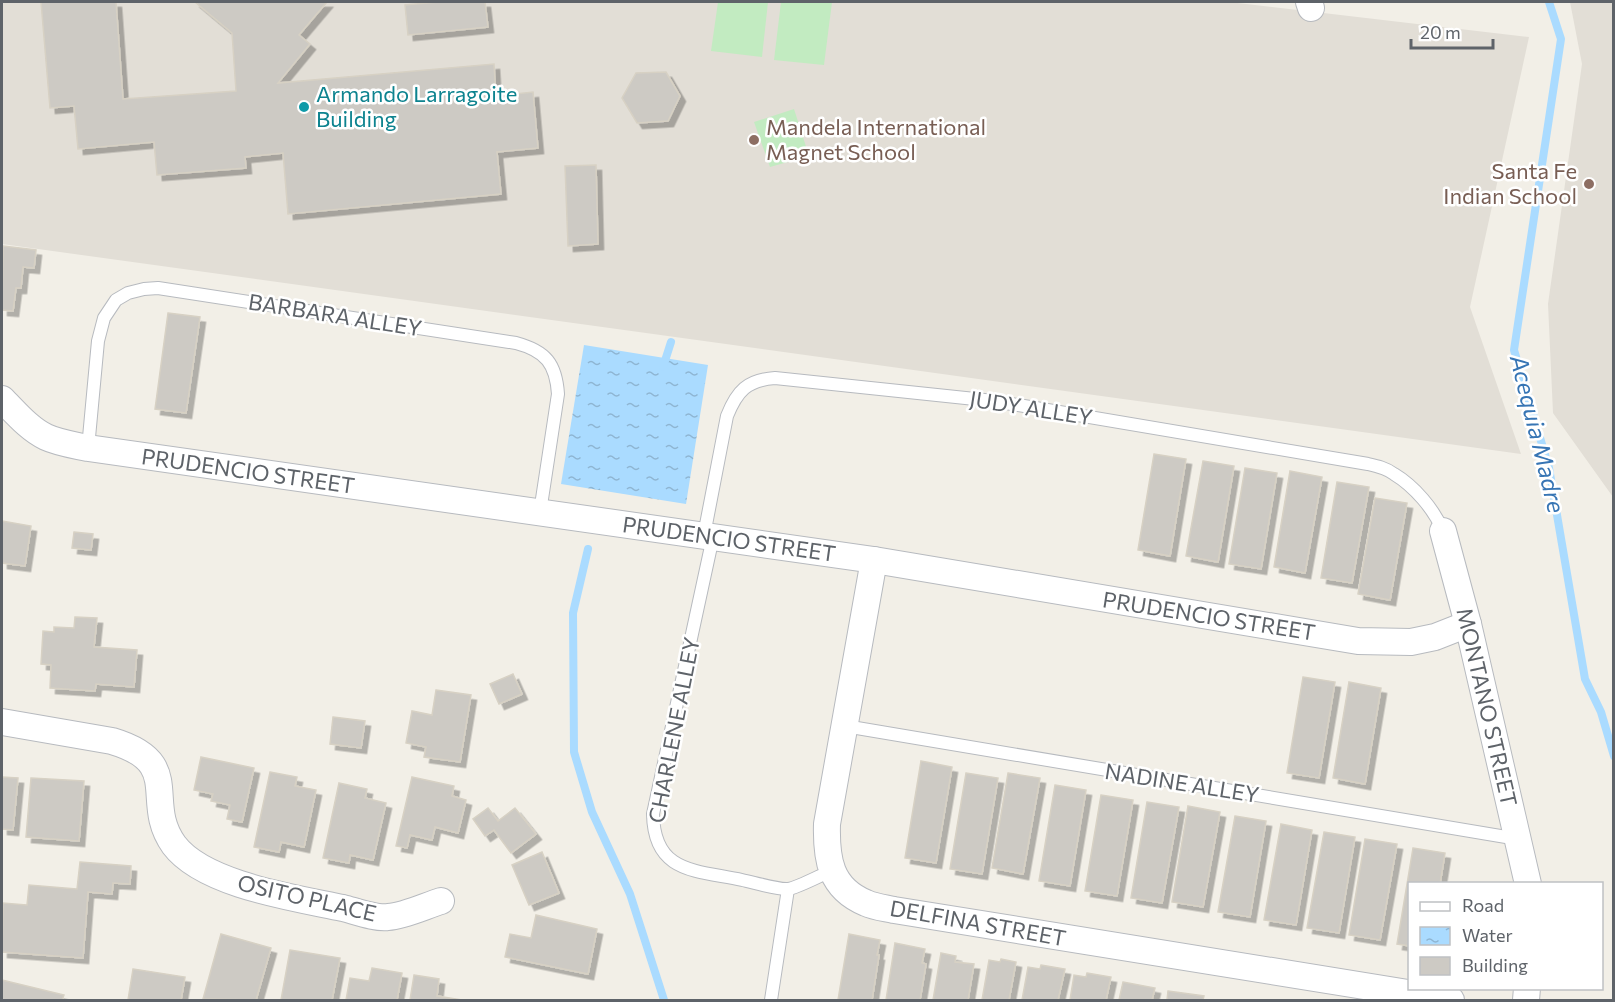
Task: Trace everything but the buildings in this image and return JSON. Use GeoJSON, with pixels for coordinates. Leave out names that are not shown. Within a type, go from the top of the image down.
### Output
{"type":"FeatureCollection","features":[{"type":"Feature","properties":{"kind":"street","name":"PRUDENCIO STREET"},"geometry":{"type":"LineString","coordinates":[[2,399],[32,428],[45,436],[88,448],[874,560],[1358,640],[1411,642],[1435,637],[1468,624]]}},
{"type":"Feature","properties":{"kind":"street","name":"MONTANO STREET"},"geometry":{"type":"LineString","coordinates":[[1443,531],[1468,624],[1528,882]]}},
{"type":"Feature","properties":{"kind":"street"},"geometry":{"type":"LineString","coordinates":[[831,871],[826,851],[827,824],[874,560]]}},
{"type":"Feature","properties":{"kind":"street","name":"OSITO PLACE"},"geometry":{"type":"LineString","coordinates":[[2,722],[112,741],[130,747],[155,769],[160,781],[160,816],[165,832],[176,848],[189,859],[222,878],[259,891],[387,918],[441,901]]}},
{"type":"Feature","properties":{"kind":"street","name":"DELFINA STREET"},"geometry":{"type":"LineString","coordinates":[[831,871],[846,891],[866,903],[894,910],[1451,1000]]}},
{"type":"Feature","properties":{"kind":"lane","name":"BARBARA ALLEY"},"geometry":{"type":"LineString","coordinates":[[88,448],[99,341],[105,318],[116,300],[128,293],[158,288],[516,343],[540,352],[557,376],[558,394],[540,512]]}},
{"type":"Feature","properties":{"kind":"lane","name":"JUDY ALLEY"},"geometry":{"type":"LineString","coordinates":[[708,536],[727,416],[732,403],[740,391],[750,383],[775,378],[994,401],[1368,464],[1393,472],[1404,481],[1433,511],[1443,531]]}},
{"type":"Feature","properties":{"kind":"lane","name":"CHARLENE ALLEY"},"geometry":{"type":"LineString","coordinates":[[708,536],[653,814],[653,831],[659,848],[670,860],[687,868],[788,889]]}},
{"type":"Feature","properties":{"kind":"lane","name":"NADINE ALLEY"},"geometry":{"type":"LineString","coordinates":[[845,726],[1519,839]]}},
{"type":"Feature","properties":{"kind":"lane"},"geometry":{"type":"LineString","coordinates":[[771,1000],[788,889],[831,871]]}},
{"type":"Feature","properties":{"kind":"shaded area","name":"Mandela International Magnet School"},"geometry":{"type":"Polygon","coordinates":[[[2,2],[1229,2],[1529,37],[1470,307],[1521,454],[2,244],[2,2]]]}},
{"type":"Feature","properties":{"kind":"shaded area","name":"Santa Fe Indian School"},"geometry":{"type":"Polygon","coordinates":[[[1570,2],[1613,2],[1613,497],[1553,413],[1548,304],[1582,64],[1570,2]]]}},
{"type":"Feature","properties":{"kind":"green space"},"geometry":{"type":"Polygon","coordinates":[[[718,2],[768,2],[762,57],[711,51],[718,2]]]}},
{"type":"Feature","properties":{"kind":"green space"},"geometry":{"type":"Polygon","coordinates":[[[781,2],[832,2],[824,65],[774,60],[781,2]]]}},
{"type":"Feature","properties":{"kind":"green space"},"geometry":{"type":"Polygon","coordinates":[[[794,109],[809,156],[770,167],[754,122],[794,109]]]}},
{"type":"Feature","properties":{"kind":"water"},"geometry":{"type":"Polygon","coordinates":[[[584,345],[708,365],[686,504],[561,484],[584,345]]]}},
{"type":"Feature","properties":{"kind":"waterway","name":"Acequia Madre"},"geometry":{"type":"LineString","coordinates":[[1549,2],[1561,39],[1514,350],[1549,468],[1585,679],[1601,712],[1614,756]]}},
{"type":"Feature","properties":{"kind":"waterway"},"geometry":{"type":"LineString","coordinates":[[663,367],[671,342]]}},
{"type":"Feature","properties":{"kind":"waterway"},"geometry":{"type":"LineString","coordinates":[[588,549],[573,613],[574,752],[592,812],[630,894],[664,1000]]}},
{"type":"Feature","properties":{"kind":"place","name":"Armando Larragoite Building"},"geometry":{"type":"Point","coordinates":[304,107]}},
{"type":"Feature","properties":{"kind":"place","name":"Mandela International Magnet School"},"geometry":{"type":"Point","coordinates":[754,140]}},
{"type":"Feature","properties":{"kind":"place","name":"Santa Fe Indian School"},"geometry":{"type":"Point","coordinates":[1589,184]}}]}
